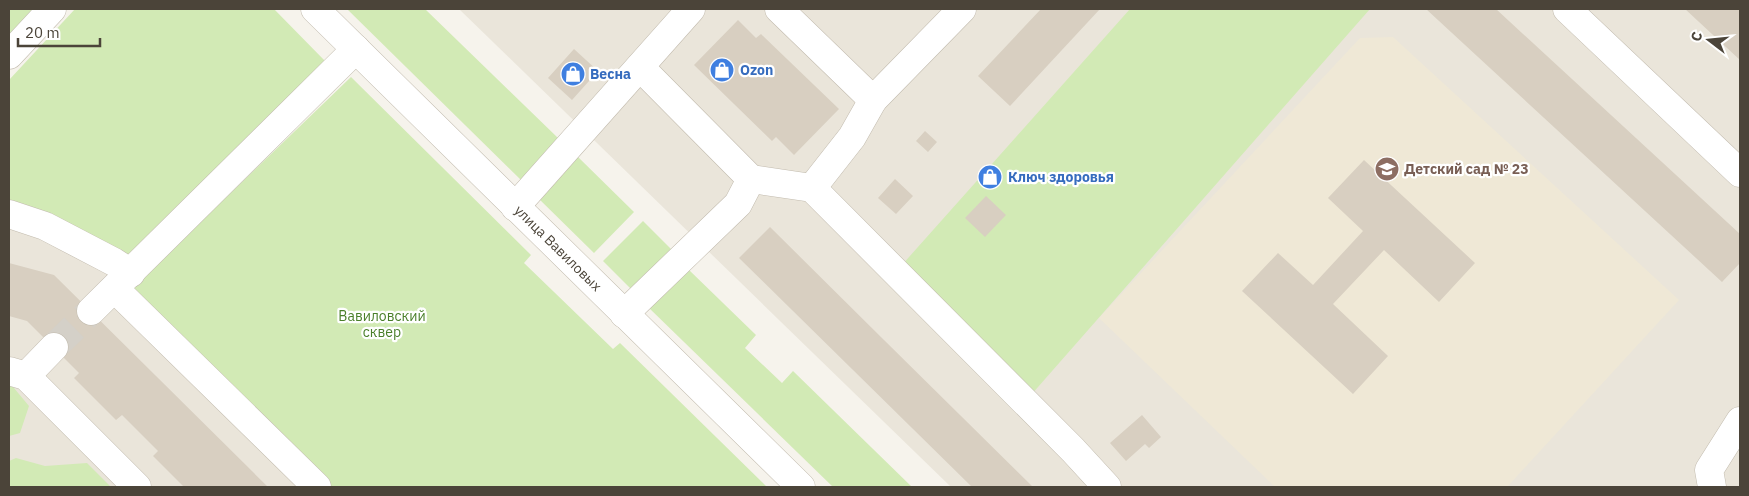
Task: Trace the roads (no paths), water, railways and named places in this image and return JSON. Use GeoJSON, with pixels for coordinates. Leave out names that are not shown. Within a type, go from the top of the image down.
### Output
{"type":"FeatureCollection","features":[{"type":"Feature","properties":{"kind":"street"},"geometry":{"type":"LineString","coordinates":[[9,55],[52,9]]}},
{"type":"Feature","properties":{"kind":"street","name":"улица Вавиловых"},"geometry":{"type":"LineString","coordinates":[[314,9],[801,487]]}},
{"type":"Feature","properties":{"kind":"street"},"geometry":{"type":"LineString","coordinates":[[515,207],[690,9]]}},
{"type":"Feature","properties":{"kind":"street"},"geometry":{"type":"LineString","coordinates":[[779,9],[873,100]]}},
{"type":"Feature","properties":{"kind":"street"},"geometry":{"type":"LineString","coordinates":[[812,188],[852,138],[873,100],[962,9]]}},
{"type":"Feature","properties":{"kind":"street"},"geometry":{"type":"LineString","coordinates":[[1567,9],[1740,173]]}},
{"type":"Feature","properties":{"kind":"street"},"geometry":{"type":"LineString","coordinates":[[91,312],[356,49]]}},
{"type":"Feature","properties":{"kind":"street"},"geometry":{"type":"LineString","coordinates":[[640,67],[751,179],[812,188],[1066,443],[1107,487]]}},
{"type":"Feature","properties":{"kind":"street"},"geometry":{"type":"LineString","coordinates":[[624,314],[738,204],[751,179]]}},
{"type":"Feature","properties":{"kind":"street"},"geometry":{"type":"LineString","coordinates":[[9,214],[45,226],[114,262],[123,281],[317,487]]}},
{"type":"Feature","properties":{"kind":"street"},"geometry":{"type":"LineString","coordinates":[[54,348],[17,373],[137,487]]}},
{"type":"Feature","properties":{"kind":"street"},"geometry":{"type":"LineString","coordinates":[[1712,487],[1709,470],[1740,422]]}},
{"type":"Feature","properties":{"kind":"tunnel"},"geometry":{"type":"LineString","coordinates":[[54,347],[91,311]]}},
{"type":"Feature","properties":{"kind":"place","name":"Ozon"},"geometry":{"type":"Point","coordinates":[722,70]}},
{"type":"Feature","properties":{"kind":"place","name":"Весна"},"geometry":{"type":"Point","coordinates":[573,74]}},
{"type":"Feature","properties":{"kind":"place","name":"Детский сад № 23"},"geometry":{"type":"Point","coordinates":[1387,169]}},
{"type":"Feature","properties":{"kind":"place","name":"Ключ здоровья"},"geometry":{"type":"Point","coordinates":[990,177]}},
{"type":"Feature","properties":{"kind":"park label","name":"Вавиловский сквер"},"geometry":{"type":"Point","coordinates":[382,324]}}]}
